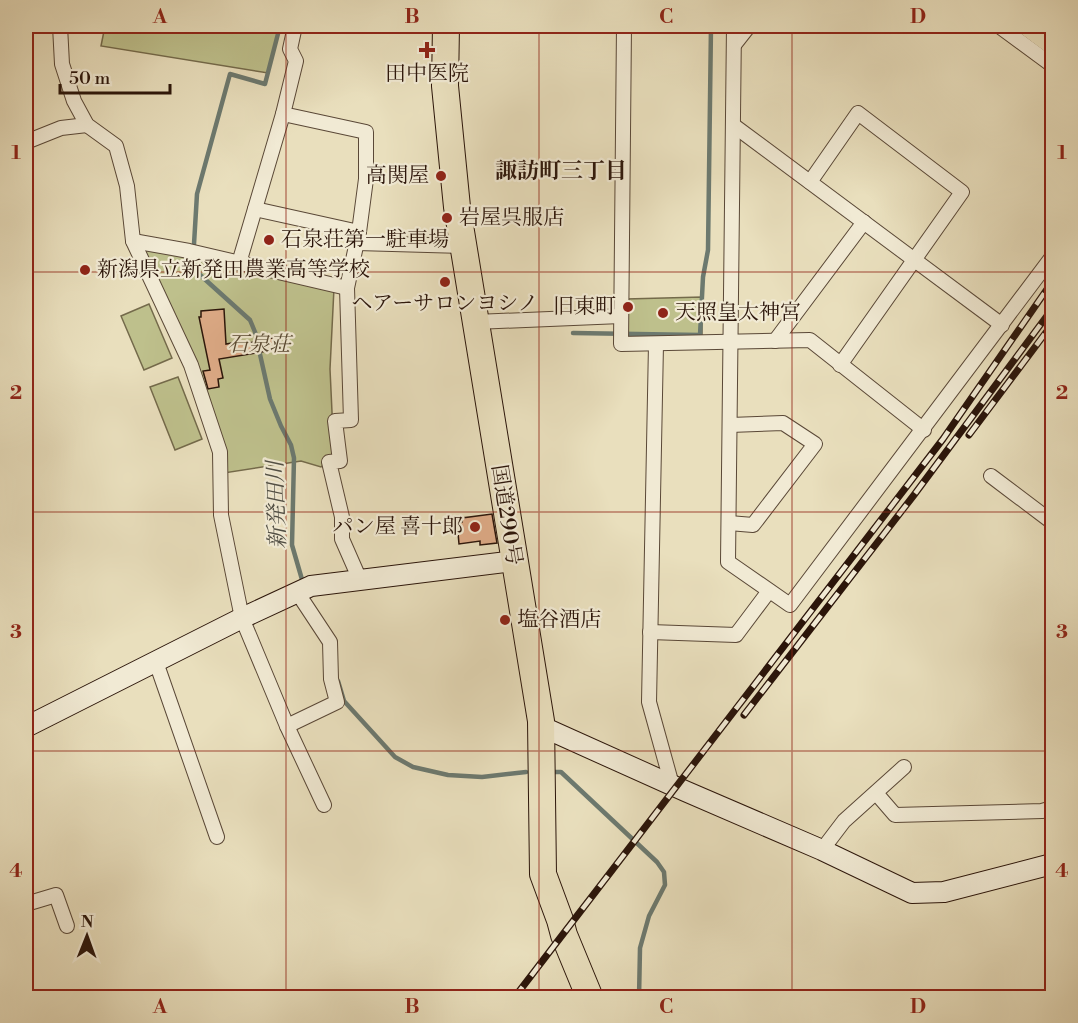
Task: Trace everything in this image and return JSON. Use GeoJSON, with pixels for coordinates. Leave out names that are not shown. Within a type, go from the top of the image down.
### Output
{"type":"FeatureCollection","features":[{"type":"Feature","properties":{"kind":"highway","name":"国道290号"},"geometry":{"type":"LineString","coordinates":[[446,26],[445,86],[463,246],[541,721],[543,874],[561,920],[564,935],[590,998]]}},
{"type":"Feature","properties":{"kind":"main road"},"geometry":{"type":"LineString","coordinates":[[1029,26],[1053,43]]}},
{"type":"Feature","properties":{"kind":"street"},"geometry":{"type":"LineString","coordinates":[[60,26],[62,64],[74,101],[87,125],[117,146],[127,186],[133,241],[191,365],[220,452],[221,515],[242,618],[287,726],[324,805]]}},
{"type":"Feature","properties":{"kind":"street"},"geometry":{"type":"LineString","coordinates":[[240,263],[296,61],[290,49],[295,26]]}},
{"type":"Feature","properties":{"kind":"street"},"geometry":{"type":"LineString","coordinates":[[624,26],[621,344],[810,340],[924,430]]}},
{"type":"Feature","properties":{"kind":"street"},"geometry":{"type":"LineString","coordinates":[[734,26],[728,562],[790,605],[1053,257]]}},
{"type":"Feature","properties":{"kind":"street"},"geometry":{"type":"LineString","coordinates":[[734,45],[749,26]]}},
{"type":"Feature","properties":{"kind":"street"},"geometry":{"type":"LineString","coordinates":[[999,26],[1053,65]]}},
{"type":"Feature","properties":{"kind":"street"},"geometry":{"type":"LineString","coordinates":[[810,182],[858,113],[962,192],[840,365]]}},
{"type":"Feature","properties":{"kind":"street"},"geometry":{"type":"LineString","coordinates":[[283,114],[366,132],[366,179],[358,238],[347,288],[351,420],[335,421],[340,461],[329,462],[342,517],[342,540],[360,580]]}},
{"type":"Feature","properties":{"kind":"street"},"geometry":{"type":"LineString","coordinates":[[733,124],[1002,326]]}},
{"type":"Feature","properties":{"kind":"street"},"geometry":{"type":"LineString","coordinates":[[26,142],[61,128],[87,125]]}},
{"type":"Feature","properties":{"kind":"street"},"geometry":{"type":"LineString","coordinates":[[255,209],[358,238],[463,246]]}},
{"type":"Feature","properties":{"kind":"street"},"geometry":{"type":"LineString","coordinates":[[775,341],[864,222]]}},
{"type":"Feature","properties":{"kind":"street"},"geometry":{"type":"LineString","coordinates":[[133,241],[193,252],[347,288]]}},
{"type":"Feature","properties":{"kind":"street"},"geometry":{"type":"LineString","coordinates":[[476,322],[621,316]]}},
{"type":"Feature","properties":{"kind":"street"},"geometry":{"type":"LineString","coordinates":[[656,344],[649,702],[672,785]]}},
{"type":"Feature","properties":{"kind":"street"},"geometry":{"type":"LineString","coordinates":[[729,523],[753,525],[815,444],[783,423],[730,425]]}},
{"type":"Feature","properties":{"kind":"street"},"geometry":{"type":"LineString","coordinates":[[991,476],[1053,522]]}},
{"type":"Feature","properties":{"kind":"street"},"geometry":{"type":"LineString","coordinates":[[26,727],[304,589],[514,561]]}},
{"type":"Feature","properties":{"kind":"street"},"geometry":{"type":"LineString","coordinates":[[287,726],[338,702],[331,679],[330,642],[304,589]]}},
{"type":"Feature","properties":{"kind":"street"},"geometry":{"type":"LineString","coordinates":[[650,632],[736,635],[769,591]]}},
{"type":"Feature","properties":{"kind":"street"},"geometry":{"type":"LineString","coordinates":[[156,662],[217,837]]}},
{"type":"Feature","properties":{"kind":"street"},"geometry":{"type":"LineString","coordinates":[[541,721],[545,728],[822,850],[912,893],[944,892],[1053,864]]}},
{"type":"Feature","properties":{"kind":"street"},"geometry":{"type":"LineString","coordinates":[[822,850],[844,821],[904,767]]}},
{"type":"Feature","properties":{"kind":"street"},"geometry":{"type":"LineString","coordinates":[[876,793],[895,815],[1042,811],[1053,808]]}},
{"type":"Feature","properties":{"kind":"street"},"geometry":{"type":"LineString","coordinates":[[26,904],[56,895],[67,926]]}},
{"type":"Feature","properties":{"kind":"green space"},"geometry":{"type":"Polygon","coordinates":[[[105,26],[280,26],[268,73],[101,46],[105,26]]]}},
{"type":"Feature","properties":{"kind":"green space","name":"石泉荘"},"geometry":{"type":"Polygon","coordinates":[[[136,244],[334,288],[330,369],[334,455],[321,467],[301,461],[224,473],[223,454],[136,244]]]}},
{"type":"Feature","properties":{"kind":"green space"},"geometry":{"type":"Polygon","coordinates":[[[702,297],[702,338],[626,338],[626,299],[702,297]]]}},
{"type":"Feature","properties":{"kind":"green space"},"geometry":{"type":"Polygon","coordinates":[[[149,304],[172,358],[144,370],[121,316],[149,304]]]}},
{"type":"Feature","properties":{"kind":"green space"},"geometry":{"type":"Polygon","coordinates":[[[178,377],[202,439],[175,450],[150,387],[178,377]]]}},
{"type":"Feature","properties":{"kind":"building"},"geometry":{"type":"Polygon","coordinates":[[[224,309],[226,344],[243,341],[244,344],[277,337],[280,349],[219,359],[223,378],[218,379],[219,387],[208,389],[203,371],[210,370],[199,317],[201,317],[201,311],[224,309]]]}},
{"type":"Feature","properties":{"kind":"building","name":"パン屋 喜十郎"},"geometry":{"type":"Polygon","coordinates":[[[492,514],[497,543],[480,545],[480,541],[459,544],[457,522],[462,522],[462,518],[492,514]]]}},
{"type":"Feature","properties":{"kind":"waterway","name":"新発田川"},"geometry":{"type":"LineString","coordinates":[[280,26],[265,84],[230,74],[197,194],[193,261],[199,274],[250,320],[255,332],[270,399],[291,445],[294,458],[292,545],[303,583]]}},
{"type":"Feature","properties":{"kind":"waterway"},"geometry":{"type":"LineString","coordinates":[[573,333],[700,335],[703,277],[708,250],[711,26]]}},
{"type":"Feature","properties":{"kind":"waterway","name":"新発田川"},"geometry":{"type":"LineString","coordinates":[[338,681],[344,701],[395,757],[413,767],[448,775],[482,777],[526,772]]}},
{"type":"Feature","properties":{"kind":"waterway","name":"新発田川"},"geometry":{"type":"LineString","coordinates":[[552,772],[561,772],[657,862],[664,872],[665,885],[649,916],[640,948],[639,998]]}},
{"type":"Feature","properties":{"kind":"railway"},"geometry":{"type":"LineString","coordinates":[[514,998],[943,439],[1052,282]]}},
{"type":"Feature","properties":{"kind":"railway"},"geometry":{"type":"LineString","coordinates":[[744,715],[914,495],[1052,309]]}},
{"type":"Feature","properties":{"kind":"railway"},"geometry":{"type":"LineString","coordinates":[[969,435],[1050,327]]}},
{"type":"Feature","properties":{"kind":"place","name":"田中医院"},"geometry":{"type":"Point","coordinates":[427,50]}},
{"type":"Feature","properties":{"kind":"place","name":"高関屋"},"geometry":{"type":"Point","coordinates":[441,176]}},
{"type":"Feature","properties":{"kind":"place","name":"岩屋呉服店"},"geometry":{"type":"Point","coordinates":[447,218]}},
{"type":"Feature","properties":{"kind":"place","name":"石泉荘第一駐車場"},"geometry":{"type":"Point","coordinates":[269,240]}},
{"type":"Feature","properties":{"kind":"place","name":"新潟県立新発田農業高等学校"},"geometry":{"type":"Point","coordinates":[85,270]}},
{"type":"Feature","properties":{"kind":"place","name":"ヘアーサロンヨシノ"},"geometry":{"type":"Point","coordinates":[445,282]}},
{"type":"Feature","properties":{"kind":"place","name":"旧東町"},"geometry":{"type":"Point","coordinates":[628,307]}},
{"type":"Feature","properties":{"kind":"place","name":"天照皇太神宮"},"geometry":{"type":"Point","coordinates":[663,313]}},
{"type":"Feature","properties":{"kind":"place","name":"パン屋 喜十郎"},"geometry":{"type":"Point","coordinates":[475,527]}},
{"type":"Feature","properties":{"kind":"place","name":"塩谷酒店"},"geometry":{"type":"Point","coordinates":[505,620]}},
{"type":"Feature","properties":{"kind":"district","name":"諏訪町三丁目"},"geometry":{"type":"Point","coordinates":[561,171]}}]}
